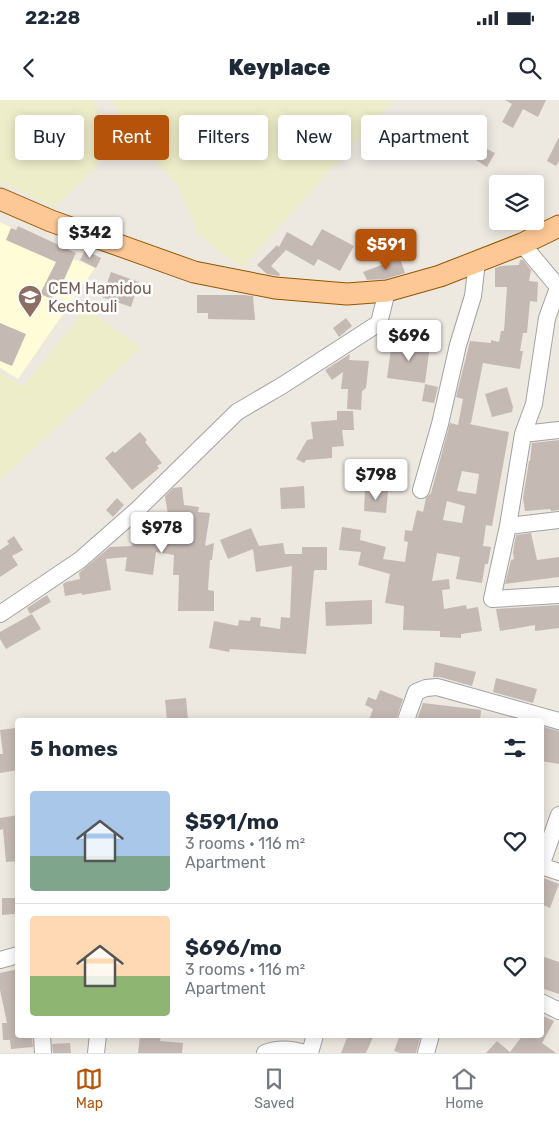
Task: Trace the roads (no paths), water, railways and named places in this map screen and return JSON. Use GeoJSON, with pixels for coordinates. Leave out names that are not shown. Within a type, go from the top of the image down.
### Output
{"type":"FeatureCollection","features":[{"type":"Feature","properties":{"kind":"main road"},"geometry":{"type":"LineString","coordinates":[[0,199],[51,222],[194,272],[275,288],[347,294],[387,291],[440,276],[522,244],[559,226]]}},
{"type":"Feature","properties":{"kind":"street"},"geometry":{"type":"LineString","coordinates":[[522,244],[558,287],[547,318],[534,404],[523,434],[508,526],[492,600],[559,595]]}},
{"type":"Feature","properties":{"kind":"street"},"geometry":{"type":"LineString","coordinates":[[421,490],[440,424],[458,345],[473,296],[477,262]]}},
{"type":"Feature","properties":{"kind":"street"},"geometry":{"type":"LineString","coordinates":[[0,614],[80,560],[138,509],[237,412],[379,323],[387,291]]}},
{"type":"Feature","properties":{"kind":"street"},"geometry":{"type":"LineString","coordinates":[[523,434],[559,430]]}},
{"type":"Feature","properties":{"kind":"street"},"geometry":{"type":"LineString","coordinates":[[508,526],[559,520]]}},
{"type":"Feature","properties":{"kind":"street"},"geometry":{"type":"LineString","coordinates":[[407,718],[416,692],[426,688],[437,687],[559,721]]}},
{"type":"Feature","properties":{"kind":"street"},"geometry":{"type":"LineString","coordinates":[[546,836],[559,815]]}},
{"type":"Feature","properties":{"kind":"street"},"geometry":{"type":"LineString","coordinates":[[544,867],[559,872]]}},
{"type":"Feature","properties":{"kind":"street"},"geometry":{"type":"LineString","coordinates":[[0,960],[15,956]]}},
{"type":"Feature","properties":{"kind":"street"},"geometry":{"type":"LineString","coordinates":[[544,1004],[559,1011]]}},
{"type":"Feature","properties":{"kind":"street"},"geometry":{"type":"LineString","coordinates":[[42,1038],[43,1053]]}},
{"type":"Feature","properties":{"kind":"street"},"geometry":{"type":"LineString","coordinates":[[96,1053],[98,1038]]}},
{"type":"Feature","properties":{"kind":"street"},"geometry":{"type":"LineString","coordinates":[[310,1053],[315,1038]]}},
{"type":"Feature","properties":{"kind":"street"},"geometry":{"type":"LineString","coordinates":[[426,1053],[430,1038]]}},
{"type":"Feature","properties":{"kind":"street"},"geometry":{"type":"LineString","coordinates":[[265,1053],[271,1050],[292,1050],[305,1053]]}},
{"type":"Feature","properties":{"kind":"place","name":"CEM Hamidou Kechtouli"},"geometry":{"type":"Point","coordinates":[30,318]}}]}
